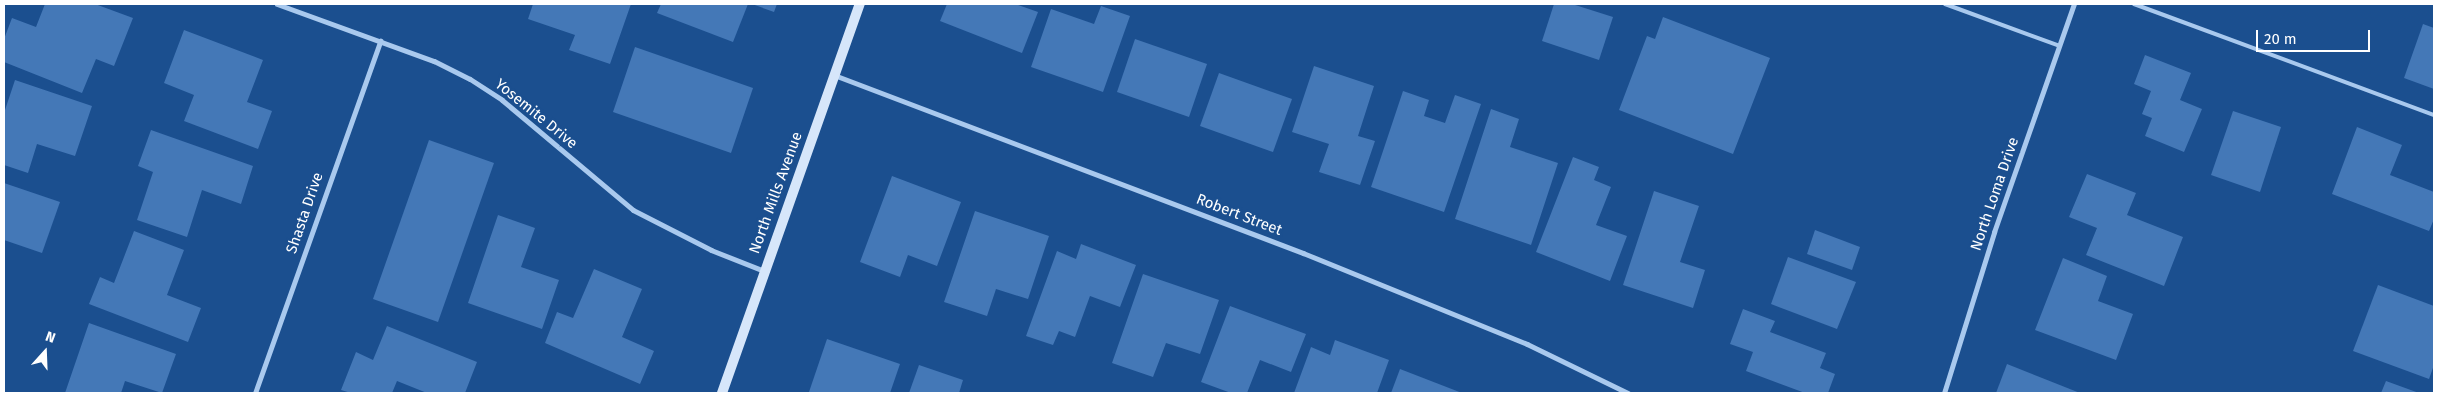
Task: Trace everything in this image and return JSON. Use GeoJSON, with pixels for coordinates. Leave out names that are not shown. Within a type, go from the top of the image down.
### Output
{"type":"FeatureCollection","features":[{"type":"Feature","properties":{"kind":"street","name":"Yosemite Drive"},"geometry":{"type":"LineString","coordinates":[[277,4],[434,61],[470,79],[502,100],[633,210],[711,250],[764,271]]}},
{"type":"Feature","properties":{"kind":"street","name":"North Mills Avenue"},"geometry":{"type":"LineString","coordinates":[[722,393],[860,4]]}},
{"type":"Feature","properties":{"kind":"street","name":"North Loma Drive"},"geometry":{"type":"LineString","coordinates":[[1944,393],[1994,232],[2074,4]]}},
{"type":"Feature","properties":{"kind":"street","name":"Shasta Drive"},"geometry":{"type":"LineString","coordinates":[[255,393],[380,41]]}},
{"type":"Feature","properties":{"kind":"street","name":"Robert Street"},"geometry":{"type":"LineString","coordinates":[[834,75],[1303,253],[1527,344],[1628,393]]}},
{"type":"Feature","properties":{"kind":"lane"},"geometry":{"type":"LineString","coordinates":[[1945,4],[2060,46]]}},
{"type":"Feature","properties":{"kind":"lane"},"geometry":{"type":"LineString","coordinates":[[2134,4],[2434,115]]}},
{"type":"Feature","properties":{"kind":"building"},"geometry":{"type":"Polygon","coordinates":[[[45,4],[95,4],[133,18],[114,66],[96,59],[82,93],[4,62],[4,39],[12,18],[36,27],[45,4]]]}},
{"type":"Feature","properties":{"kind":"building"},"geometry":{"type":"Polygon","coordinates":[[[533,4],[631,4],[610,64],[569,50],[575,35],[528,19],[533,4]]]}},
{"type":"Feature","properties":{"kind":"building"},"geometry":{"type":"Polygon","coordinates":[[[661,4],[748,4],[733,42],[657,13],[661,4]]]}},
{"type":"Feature","properties":{"kind":"building"},"geometry":{"type":"Polygon","coordinates":[[[752,4],[777,4],[774,12],[752,4]]]}},
{"type":"Feature","properties":{"kind":"building"},"geometry":{"type":"Polygon","coordinates":[[[947,4],[1015,4],[1038,12],[1022,53],[940,21],[947,4]]]}},
{"type":"Feature","properties":{"kind":"building"},"geometry":{"type":"Polygon","coordinates":[[[1554,4],[1572,4],[1613,17],[1599,60],[1542,41],[1554,4]]]}},
{"type":"Feature","properties":{"kind":"building"},"geometry":{"type":"Polygon","coordinates":[[[1101,6],[1130,16],[1103,92],[1031,67],[1051,9],[1094,24],[1101,6]]]}},
{"type":"Feature","properties":{"kind":"building"},"geometry":{"type":"Polygon","coordinates":[[[1663,17],[1770,58],[1733,154],[1619,110],[1647,36],[1655,39],[1663,17]]]}},
{"type":"Feature","properties":{"kind":"building"},"geometry":{"type":"Polygon","coordinates":[[[2423,24],[2434,28],[2434,89],[2404,78],[2423,24]]]}},
{"type":"Feature","properties":{"kind":"building"},"geometry":{"type":"Polygon","coordinates":[[[184,30],[263,60],[247,102],[272,111],[258,149],[184,121],[194,95],[164,83],[184,30]]]}},
{"type":"Feature","properties":{"kind":"building"},"geometry":{"type":"Polygon","coordinates":[[[1135,39],[1207,64],[1189,117],[1117,92],[1135,39]]]}},
{"type":"Feature","properties":{"kind":"building"},"geometry":{"type":"Polygon","coordinates":[[[635,47],[753,88],[731,153],[613,112],[635,47]]]}},
{"type":"Feature","properties":{"kind":"building"},"geometry":{"type":"Polygon","coordinates":[[[2145,55],[2191,73],[2180,100],[2202,109],[2184,152],[2145,136],[2152,118],[2142,114],[2151,91],[2134,84],[2145,55]]]}},
{"type":"Feature","properties":{"kind":"building"},"geometry":{"type":"Polygon","coordinates":[[[1314,66],[1374,86],[1358,136],[1375,141],[1360,185],[1319,172],[1329,144],[1292,132],[1314,66]]]}},
{"type":"Feature","properties":{"kind":"building"},"geometry":{"type":"Polygon","coordinates":[[[1219,73],[1292,99],[1273,152],[1200,126],[1219,73]]]}},
{"type":"Feature","properties":{"kind":"building"},"geometry":{"type":"Polygon","coordinates":[[[15,80],[92,106],[75,156],[37,144],[28,173],[4,165],[4,113],[15,80]]]}},
{"type":"Feature","properties":{"kind":"building"},"geometry":{"type":"Polygon","coordinates":[[[1403,91],[1429,100],[1424,116],[1445,123],[1455,95],[1481,104],[1444,212],[1371,187],[1403,91]]]}},
{"type":"Feature","properties":{"kind":"building"},"geometry":{"type":"Polygon","coordinates":[[[1491,109],[1519,119],[1510,147],[1558,163],[1531,245],[1455,219],[1491,109]]]}},
{"type":"Feature","properties":{"kind":"building"},"geometry":{"type":"Polygon","coordinates":[[[2233,111],[2281,127],[2260,192],[2211,175],[2233,111]]]}},
{"type":"Feature","properties":{"kind":"building"},"geometry":{"type":"Polygon","coordinates":[[[2357,127],[2402,145],[2390,175],[2434,192],[2434,219],[2429,231],[2332,194],[2357,127]]]}},
{"type":"Feature","properties":{"kind":"building"},"geometry":{"type":"Polygon","coordinates":[[[151,130],[253,166],[241,204],[202,190],[187,237],[137,220],[153,172],[138,166],[151,130]]]}},
{"type":"Feature","properties":{"kind":"building"},"geometry":{"type":"Polygon","coordinates":[[[429,140],[494,163],[438,322],[373,299],[429,140]]]}},
{"type":"Feature","properties":{"kind":"building"},"geometry":{"type":"Polygon","coordinates":[[[1573,157],[1599,167],[1594,180],[1611,187],[1596,225],[1627,236],[1610,281],[1536,252],[1573,157]]]}},
{"type":"Feature","properties":{"kind":"building"},"geometry":{"type":"Polygon","coordinates":[[[2087,174],[2136,193],[2127,215],[2183,237],[2164,286],[2086,255],[2097,228],[2069,217],[2087,174]]]}},
{"type":"Feature","properties":{"kind":"building"},"geometry":{"type":"Polygon","coordinates":[[[892,176],[961,202],[937,266],[908,255],[900,277],[860,262],[892,176]]]}},
{"type":"Feature","properties":{"kind":"building"},"geometry":{"type":"Polygon","coordinates":[[[4,183],[60,202],[42,253],[4,240],[4,183]]]}},
{"type":"Feature","properties":{"kind":"building"},"geometry":{"type":"Polygon","coordinates":[[[1654,191],[1699,206],[1680,262],[1705,270],[1693,308],[1623,285],[1654,191]]]}},
{"type":"Feature","properties":{"kind":"building"},"geometry":{"type":"Polygon","coordinates":[[[975,211],[1049,236],[1028,299],[996,289],[987,316],[944,302],[975,211]]]}},
{"type":"Feature","properties":{"kind":"building"},"geometry":{"type":"Polygon","coordinates":[[[498,215],[535,228],[521,267],[559,280],[542,329],[468,303],[498,215]]]}},
{"type":"Feature","properties":{"kind":"building"},"geometry":{"type":"Polygon","coordinates":[[[1815,230],[1860,247],[1852,270],[1807,254],[1815,230]]]}},
{"type":"Feature","properties":{"kind":"building"},"geometry":{"type":"Polygon","coordinates":[[[134,231],[184,250],[167,295],[201,308],[188,342],[89,304],[100,277],[114,283],[134,231]]]}},
{"type":"Feature","properties":{"kind":"building"},"geometry":{"type":"Polygon","coordinates":[[[1081,244],[1136,265],[1120,307],[1090,296],[1075,337],[1059,331],[1053,345],[1026,336],[1057,251],[1076,259],[1081,244]]]}},
{"type":"Feature","properties":{"kind":"building"},"geometry":{"type":"Polygon","coordinates":[[[1788,257],[1856,282],[1837,329],[1771,304],[1788,257]]]}},
{"type":"Feature","properties":{"kind":"building"},"geometry":{"type":"Polygon","coordinates":[[[2063,258],[2107,276],[2098,301],[2133,314],[2116,360],[2035,330],[2063,258]]]}},
{"type":"Feature","properties":{"kind":"building"},"geometry":{"type":"Polygon","coordinates":[[[594,269],[642,289],[622,337],[654,351],[640,384],[545,343],[557,312],[573,318],[594,269]]]}},
{"type":"Feature","properties":{"kind":"building"},"geometry":{"type":"Polygon","coordinates":[[[1143,274],[1219,300],[1200,354],[1166,343],[1153,377],[1112,363],[1143,274]]]}},
{"type":"Feature","properties":{"kind":"building"},"geometry":{"type":"Polygon","coordinates":[[[2378,285],[2434,306],[2434,365],[2429,379],[2353,351],[2378,285]]]}},
{"type":"Feature","properties":{"kind":"building"},"geometry":{"type":"Polygon","coordinates":[[[1230,306],[1306,334],[1291,372],[1260,360],[1247,393],[1231,393],[1201,382],[1230,306]]]}},
{"type":"Feature","properties":{"kind":"building"},"geometry":{"type":"Polygon","coordinates":[[[1743,309],[1775,321],[1770,332],[1826,353],[1820,368],[1835,374],[1828,393],[1805,393],[1746,371],[1753,352],[1730,344],[1743,309]]]}},
{"type":"Feature","properties":{"kind":"building"},"geometry":{"type":"Polygon","coordinates":[[[89,323],[176,354],[162,393],[125,381],[121,393],[65,393],[89,323]]]}},
{"type":"Feature","properties":{"kind":"building"},"geometry":{"type":"Polygon","coordinates":[[[387,326],[477,362],[465,393],[427,393],[397,381],[392,393],[351,393],[341,390],[356,352],[373,360],[387,326]]]}},
{"type":"Feature","properties":{"kind":"building"},"geometry":{"type":"Polygon","coordinates":[[[827,339],[900,364],[890,393],[809,392],[827,339]]]}},
{"type":"Feature","properties":{"kind":"building"},"geometry":{"type":"Polygon","coordinates":[[[1335,340],[1389,360],[1377,393],[1294,393],[1311,347],[1330,355],[1335,340]]]}},
{"type":"Feature","properties":{"kind":"building"},"geometry":{"type":"Polygon","coordinates":[[[2007,364],[2080,393],[1996,393],[2007,364]]]}},
{"type":"Feature","properties":{"kind":"building"},"geometry":{"type":"Polygon","coordinates":[[[919,365],[963,380],[959,393],[909,393],[919,365]]]}},
{"type":"Feature","properties":{"kind":"building"},"geometry":{"type":"Polygon","coordinates":[[[1400,369],[1462,393],[1391,393],[1400,369]]]}},
{"type":"Feature","properties":{"kind":"building"},"geometry":{"type":"Polygon","coordinates":[[[2386,381],[2419,393],[2381,393],[2386,381]]]}}]}
